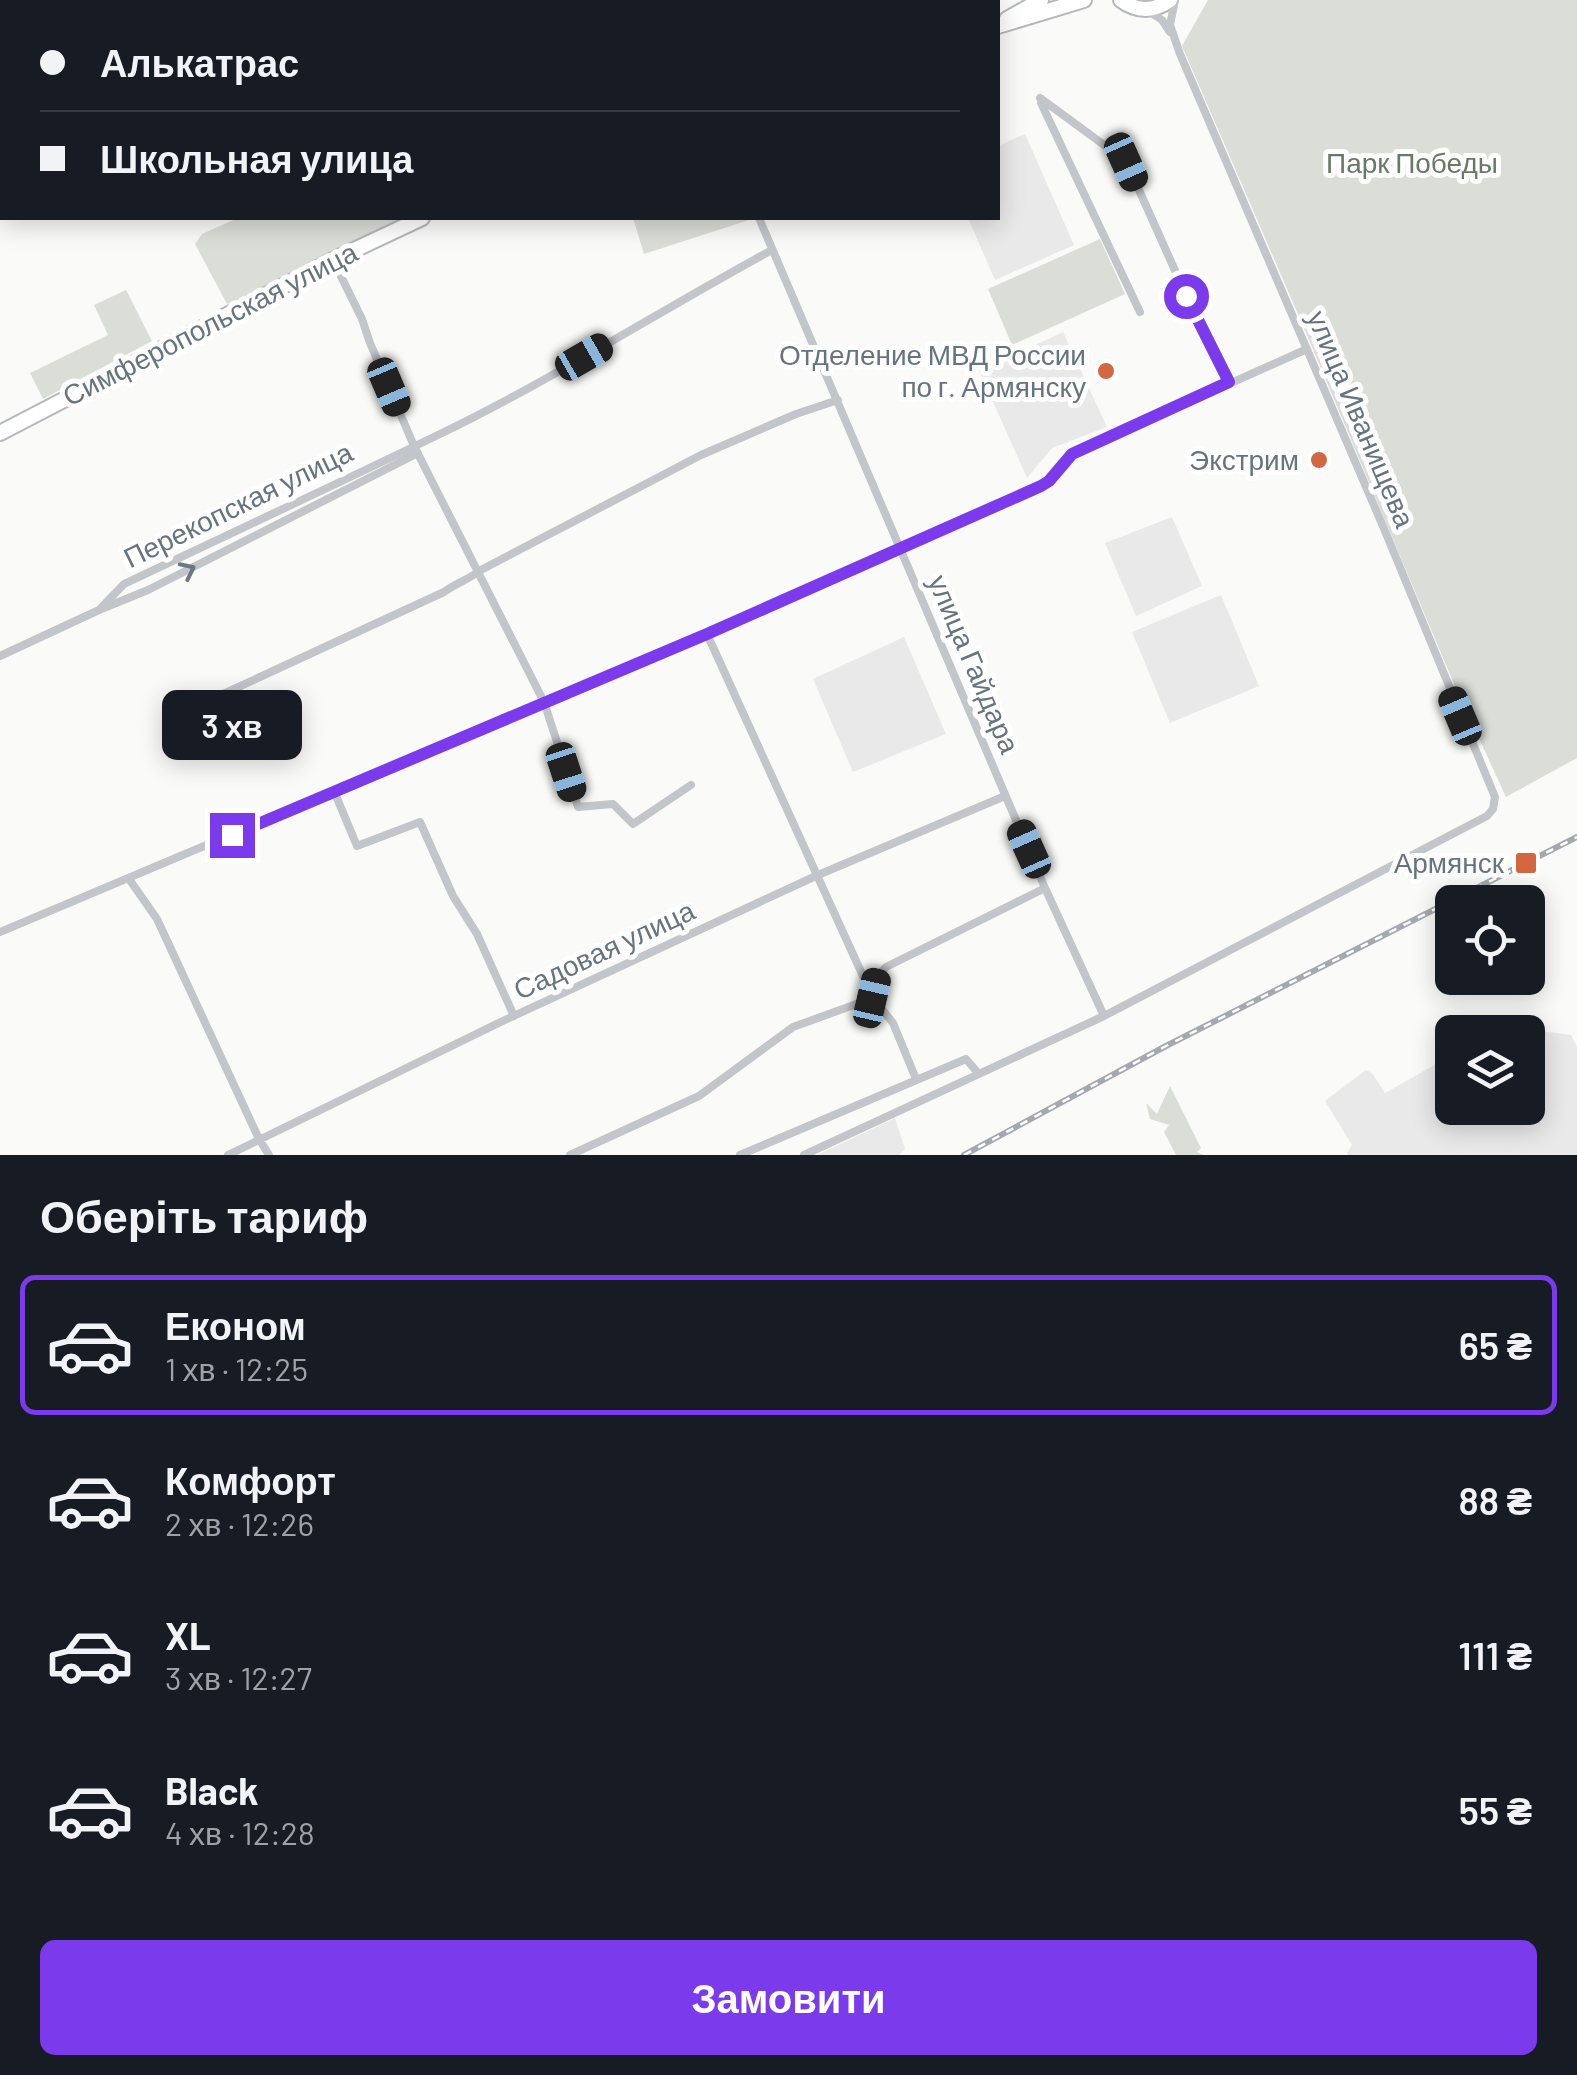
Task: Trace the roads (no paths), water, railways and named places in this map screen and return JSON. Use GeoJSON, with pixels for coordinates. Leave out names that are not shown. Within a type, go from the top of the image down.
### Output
{"type":"FeatureCollection","features":[{"type":"Feature","properties":{"kind":"highway"},"geometry":{"type":"LineString","coordinates":[[1000,25],[1041,0]]}},
{"type":"Feature","properties":{"kind":"highway"},"geometry":{"type":"LineString","coordinates":[[1000,25],[1084,0]]}},
{"type":"Feature","properties":{"kind":"highway"},"geometry":{"type":"LineString","coordinates":[[1110,0],[1146,10],[1172,0]]}},
{"type":"Feature","properties":{"kind":"highway","name":"Симферопольская улица"},"geometry":{"type":"LineString","coordinates":[[0,433],[332,260],[418,220]]}},
{"type":"Feature","properties":{"kind":"street","name":"улица Иванищева"},"geometry":{"type":"LineString","coordinates":[[1172,0],[1170,25],[1174,40]]}},
{"type":"Feature","properties":{"kind":"street","name":"улица Иванищева"},"geometry":{"type":"LineString","coordinates":[[1104,1016],[1487,816],[1494,797],[1174,40],[1162,20],[1146,10]]}},
{"type":"Feature","properties":{"kind":"street"},"geometry":{"type":"LineString","coordinates":[[1140,312],[1040,98],[1126,162],[1229,382]]}},
{"type":"Feature","properties":{"kind":"street","name":"улица Гайдара"},"geometry":{"type":"LineString","coordinates":[[759,220],[1005,796],[1104,1016]]}},
{"type":"Feature","properties":{"kind":"street","name":"Перекопская улица"},"geometry":{"type":"LineString","coordinates":[[0,656],[148,590],[416,449],[772,250]]}},
{"type":"Feature","properties":{"kind":"street"},"geometry":{"type":"LineString","coordinates":[[332,260],[362,320],[416,449],[544,702],[578,807],[613,804],[632,824],[690,785]]}},
{"type":"Feature","properties":{"kind":"street"},"geometry":{"type":"LineString","coordinates":[[0,932],[707,634],[1041,486],[1072,454],[1306,348]]}},
{"type":"Feature","properties":{"kind":"street"},"geometry":{"type":"LineString","coordinates":[[221,695],[444,592],[701,455],[838,400]]}},
{"type":"Feature","properties":{"kind":"street","name":"Перекопская улица"},"geometry":{"type":"LineString","coordinates":[[99,610],[124,584],[416,449]]}},
{"type":"Feature","properties":{"kind":"street"},"geometry":{"type":"LineString","coordinates":[[707,634],[872,998],[894,1023],[916,1078]]}},
{"type":"Feature","properties":{"kind":"street"},"geometry":{"type":"LineString","coordinates":[[334,791],[357,846],[420,822],[514,1016]]}},
{"type":"Feature","properties":{"kind":"street","name":"Садовая улица"},"geometry":{"type":"LineString","coordinates":[[228,1155],[818,875],[1005,796]]}},
{"type":"Feature","properties":{"kind":"street"},"geometry":{"type":"LineString","coordinates":[[130,878],[157,920],[269,1155]]}},
{"type":"Feature","properties":{"kind":"street"},"geometry":{"type":"LineString","coordinates":[[872,998],[878,976],[886,967],[1045,888]]}},
{"type":"Feature","properties":{"kind":"street"},"geometry":{"type":"LineString","coordinates":[[570,1155],[700,1096],[793,1027],[872,998]]}},
{"type":"Feature","properties":{"kind":"street"},"geometry":{"type":"LineString","coordinates":[[804,1155],[1104,1016]]}},
{"type":"Feature","properties":{"kind":"street"},"geometry":{"type":"LineString","coordinates":[[740,1155],[966,1059],[978,1073]]}},
{"type":"Feature","properties":{"kind":"railway"},"geometry":{"type":"LineString","coordinates":[[964,1155],[1166,1046],[1577,837]]}},
{"type":"Feature","properties":{"kind":"place","name":"Отделение МВД России по г. Армянску"},"geometry":{"type":"Point","coordinates":[1106,371]}},
{"type":"Feature","properties":{"kind":"place","name":"Экстрим"},"geometry":{"type":"Point","coordinates":[1319,460]}},
{"type":"Feature","properties":{"kind":"place","name":"Армянск"},"geometry":{"type":"Point","coordinates":[1526,863]}},
{"type":"Feature","properties":{"kind":"park label","name":"Парк Победы"},"geometry":{"type":"Point","coordinates":[1412,163]}}]}
